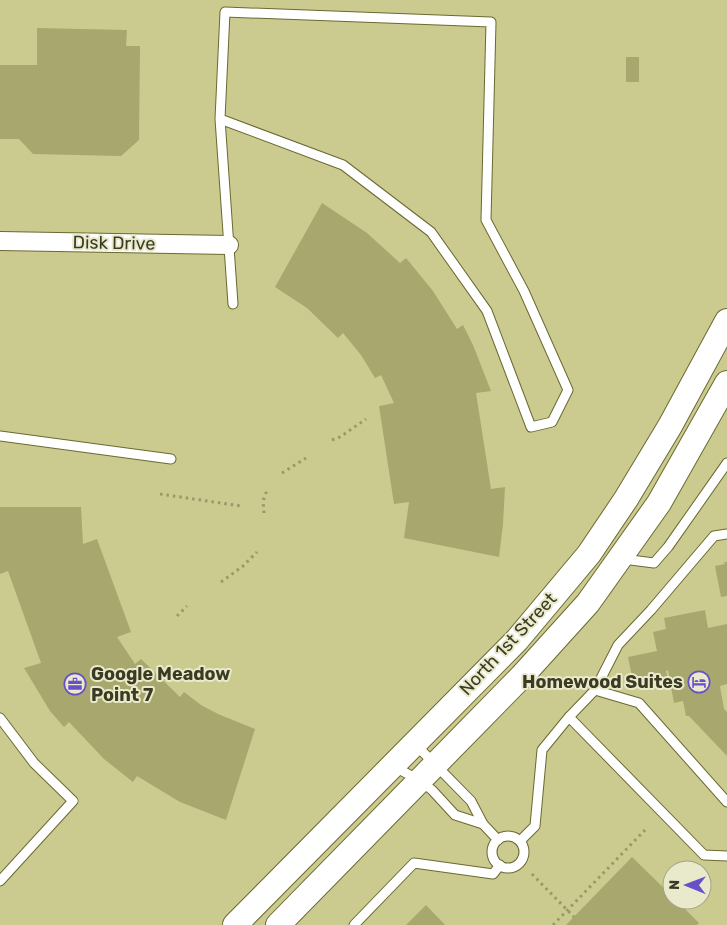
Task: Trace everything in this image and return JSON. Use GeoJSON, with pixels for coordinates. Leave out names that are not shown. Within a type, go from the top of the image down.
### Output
{"type":"FeatureCollection","features":[{"type":"Feature","properties":{"kind":"main road","name":"North 1st Street"},"geometry":{"type":"LineString","coordinates":[[235,925],[516,640],[589,554],[626,499],[665,434],[727,321]]}},
{"type":"Feature","properties":{"kind":"main road","name":"North 1st Street"},"geometry":{"type":"LineString","coordinates":[[278,925],[528,669],[588,603],[659,503],[727,383]]}},
{"type":"Feature","properties":{"kind":"street","name":"Disk Drive"},"geometry":{"type":"LineString","coordinates":[[0,241],[229,245]]}},
{"type":"Feature","properties":{"kind":"lane"},"geometry":{"type":"LineString","coordinates":[[220,119],[342,165],[431,232],[487,311],[531,427],[552,422],[568,390],[524,291],[486,220],[491,22],[225,12],[220,119],[233,304]]}},
{"type":"Feature","properties":{"kind":"lane"},"geometry":{"type":"LineString","coordinates":[[0,436],[171,459]]}},
{"type":"Feature","properties":{"kind":"lane"},"geometry":{"type":"LineString","coordinates":[[620,558],[654,563],[668,547],[727,463]]}},
{"type":"Feature","properties":{"kind":"lane"},"geometry":{"type":"LineString","coordinates":[[520,841],[535,826],[542,750],[569,717],[595,690],[618,645],[651,610],[714,536],[727,534]]}},
{"type":"Feature","properties":{"kind":"lane"},"geometry":{"type":"LineString","coordinates":[[595,690],[639,704],[727,802]]}},
{"type":"Feature","properties":{"kind":"lane"},"geometry":{"type":"LineString","coordinates":[[569,717],[704,855],[727,856]]}},
{"type":"Feature","properties":{"kind":"lane"},"geometry":{"type":"LineString","coordinates":[[0,718],[34,763],[73,800],[0,881]]}},
{"type":"Feature","properties":{"kind":"lane"},"geometry":{"type":"LineString","coordinates":[[415,744],[427,772],[432,790],[455,815],[484,824]]}},
{"type":"Feature","properties":{"kind":"lane"},"geometry":{"type":"LineString","coordinates":[[393,766],[427,772],[471,801],[484,824],[498,840]]}},
{"type":"Feature","properties":{"kind":"lane"},"geometry":{"type":"LineString","coordinates":[[512,836],[520,841],[524,855],[518,864],[509,868],[500,865],[493,853],[493,848],[498,840],[512,836]]}},
{"type":"Feature","properties":{"kind":"lane"},"geometry":{"type":"LineString","coordinates":[[354,925],[414,863],[493,874],[500,865]]}},
{"type":"Feature","properties":{"kind":"path"},"geometry":{"type":"LineString","coordinates":[[332,440],[340,437],[366,418]]}},
{"type":"Feature","properties":{"kind":"path"},"geometry":{"type":"LineString","coordinates":[[282,473],[306,458]]}},
{"type":"Feature","properties":{"kind":"path"},"geometry":{"type":"LineString","coordinates":[[264,513],[262,501],[267,490]]}},
{"type":"Feature","properties":{"kind":"path"},"geometry":{"type":"LineString","coordinates":[[160,494],[241,506]]}},
{"type":"Feature","properties":{"kind":"path"},"geometry":{"type":"LineString","coordinates":[[221,582],[243,566],[257,552]]}},
{"type":"Feature","properties":{"kind":"path"},"geometry":{"type":"LineString","coordinates":[[177,616],[187,606]]}},
{"type":"Feature","properties":{"kind":"path"},"geometry":{"type":"LineString","coordinates":[[553,925],[645,830]]}},
{"type":"Feature","properties":{"kind":"path"},"geometry":{"type":"LineString","coordinates":[[532,874],[574,917]]}},
{"type":"Feature","properties":{"kind":"building"},"geometry":{"type":"Polygon","coordinates":[[[37,28],[127,30],[126,46],[140,46],[139,140],[121,156],[33,154],[19,139],[0,139],[0,65],[37,65],[37,28]]]}},
{"type":"Feature","properties":{"kind":"building"},"geometry":{"type":"Polygon","coordinates":[[[626,57],[639,57],[639,82],[626,82],[626,57]]]}},
{"type":"Feature","properties":{"kind":"building"},"geometry":{"type":"Polygon","coordinates":[[[322,203],[367,233],[400,263],[406,258],[433,291],[457,329],[463,325],[473,345],[491,391],[476,393],[491,489],[505,487],[499,557],[404,538],[409,502],[394,504],[379,406],[394,403],[381,375],[375,378],[361,355],[343,333],[338,338],[307,308],[275,287],[322,203]]]}},
{"type":"Feature","properties":{"kind":"building"},"geometry":{"type":"Polygon","coordinates":[[[0,507],[81,507],[83,544],[97,539],[131,632],[117,637],[135,664],[141,659],[180,697],[184,692],[201,705],[218,714],[255,729],[226,820],[180,802],[137,776],[133,782],[104,759],[69,722],[64,727],[50,711],[24,668],[41,663],[8,571],[0,574],[0,507]]]}},
{"type":"Feature","properties":{"kind":"building"},"geometry":{"type":"Polygon","coordinates":[[[724,562],[727,562],[727,596],[721,597],[715,566],[725,564],[724,562]]]}},
{"type":"Feature","properties":{"kind":"building","name":"Homewood Suites"},"geometry":{"type":"Polygon","coordinates":[[[705,610],[708,628],[727,624],[727,684],[720,686],[724,709],[727,712],[727,756],[689,716],[686,716],[683,701],[674,703],[668,670],[666,671],[668,680],[634,687],[628,657],[657,651],[653,632],[666,629],[664,618],[705,610]]]}},
{"type":"Feature","properties":{"kind":"building"},"geometry":{"type":"Polygon","coordinates":[[[632,857],[662,886],[662,910],[686,910],[699,923],[697,925],[566,925],[632,857]]]}},
{"type":"Feature","properties":{"kind":"building"},"geometry":{"type":"Polygon","coordinates":[[[426,905],[445,925],[406,925],[426,905]]]}},
{"type":"Feature","properties":{"kind":"place","name":"Homewood Suites"},"geometry":{"type":"Point","coordinates":[699,682]}},
{"type":"Feature","properties":{"kind":"place","name":"Google Meadow Point 7"},"geometry":{"type":"Point","coordinates":[75,684]}}]}
